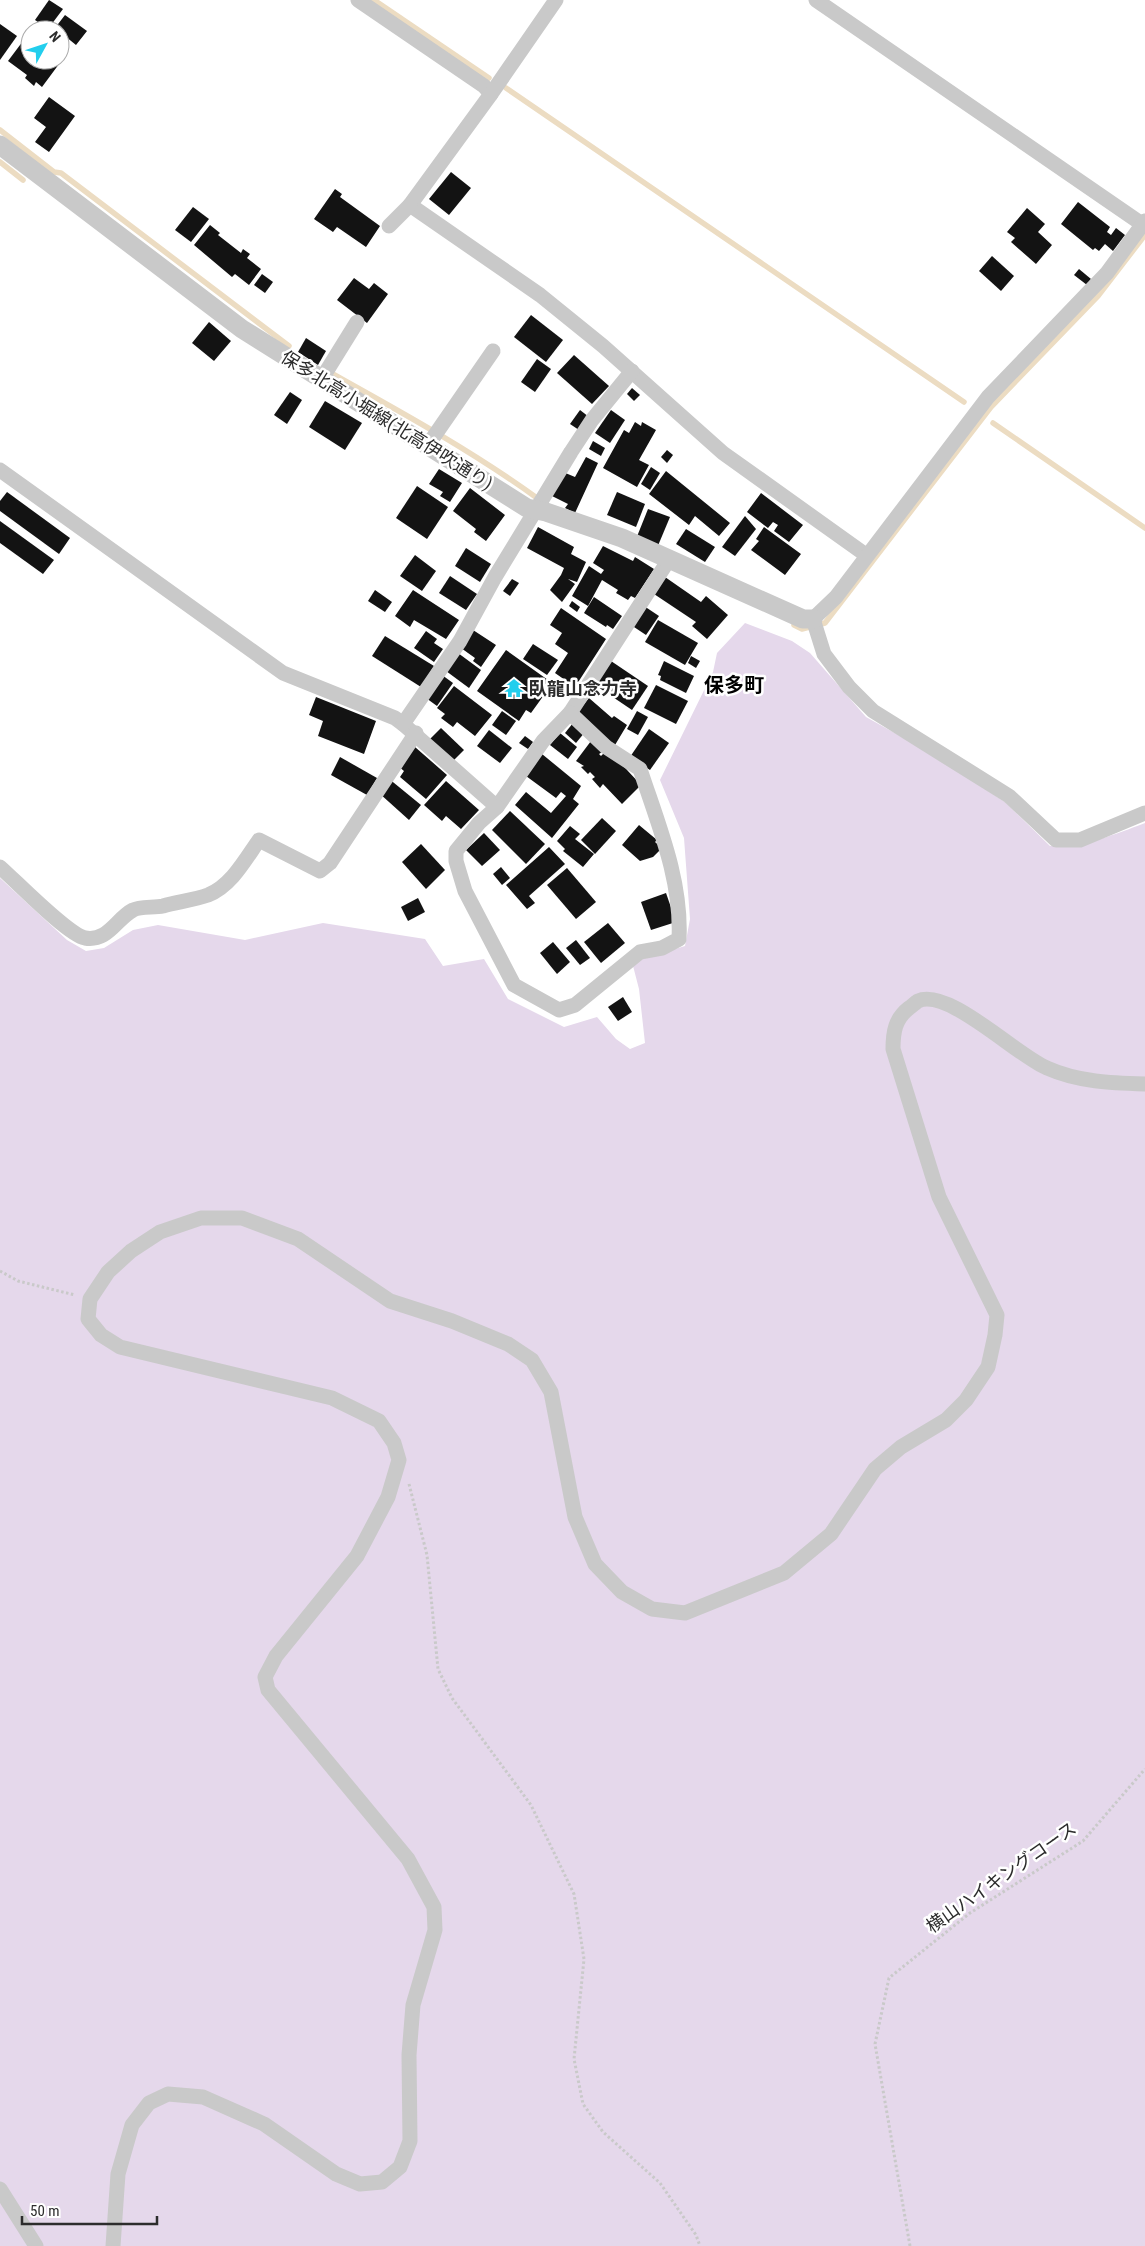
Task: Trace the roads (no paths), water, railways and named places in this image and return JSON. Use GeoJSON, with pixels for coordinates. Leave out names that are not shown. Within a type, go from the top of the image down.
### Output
{"type":"FeatureCollection","features":[{"type":"Feature","properties":{"kind":"street"},"geometry":{"type":"LineString","coordinates":[[358,0],[484,86],[492,94]]}},
{"type":"Feature","properties":{"kind":"street"},"geometry":{"type":"LineString","coordinates":[[389,226],[410,205],[492,94],[556,0]]}},
{"type":"Feature","properties":{"kind":"street"},"geometry":{"type":"LineString","coordinates":[[816,0],[1144,224],[1107,273],[988,397],[866,555],[815,624],[824,654],[849,687],[872,711],[1009,796],[1056,840],[1080,840],[1145,812]]}},
{"type":"Feature","properties":{"kind":"street","name":"保多北高小堀線(北高伊吹通り)"},"geometry":{"type":"LineString","coordinates":[[0,145],[242,329],[321,380],[433,437],[528,508],[546,512],[622,538],[815,624]]}},
{"type":"Feature","properties":{"kind":"street"},"geometry":{"type":"LineString","coordinates":[[410,205],[540,295],[632,372],[723,453],[866,555]]}},
{"type":"Feature","properties":{"kind":"street"},"geometry":{"type":"LineString","coordinates":[[321,380],[357,322]]}},
{"type":"Feature","properties":{"kind":"street"},"geometry":{"type":"LineString","coordinates":[[433,437],[493,351]]}},
{"type":"Feature","properties":{"kind":"street"},"geometry":{"type":"LineString","coordinates":[[403,724],[460,641],[535,511],[592,420],[632,372]]}},
{"type":"Feature","properties":{"kind":"street"},"geometry":{"type":"LineString","coordinates":[[0,470],[283,673],[395,718],[416,733],[496,807]]}},
{"type":"Feature","properties":{"kind":"street"},"geometry":{"type":"LineString","coordinates":[[570,713],[606,747],[640,768],[668,853],[679,897],[679,939],[662,948],[640,952],[575,1005],[559,1010],[514,985],[465,890],[456,861],[456,851],[479,823],[496,807],[544,741],[570,713],[668,560]]}},
{"type":"Feature","properties":{"kind":"street"},"geometry":{"type":"LineString","coordinates":[[0,867],[74,933],[93,938],[101,937],[134,909],[155,908],[206,896],[220,889],[238,871],[259,840],[320,871],[330,863],[416,733]]}},
{"type":"Feature","properties":{"kind":"street"},"geometry":{"type":"LineString","coordinates":[[113,2246],[118,2174],[132,2125],[150,2104],[168,2094],[204,2097],[264,2124],[336,2174],[360,2184],[382,2182],[400,2166],[410,2141],[409,2055],[413,2005],[435,1930],[434,1908],[408,1859],[268,1690],[265,1676],[276,1656],[357,1556],[388,1497],[399,1460],[394,1443],[379,1421],[332,1398],[120,1347],[101,1335],[88,1320],[90,1299],[108,1272],[131,1251],[160,1232],[201,1218],[242,1218],[298,1239],[390,1301],[452,1321],[508,1344],[532,1360],[551,1392],[575,1517],[595,1564],[622,1592],[652,1609],[685,1613],[784,1573],[804,1558],[831,1534],[876,1469],[901,1447],[946,1420],[966,1400],[988,1367],[995,1335],[996,1315],[939,1196],[893,1049],[893,1031],[901,1015],[919,1001],[935,1000],[963,1010],[1012,1048],[1047,1068],[1095,1082],[1145,1084]]}},
{"type":"Feature","properties":{"kind":"street"},"geometry":{"type":"LineString","coordinates":[[0,2189],[36,2246]]}},
{"type":"Feature","properties":{"kind":"waterway"},"geometry":{"type":"LineString","coordinates":[[374,0],[489,78]]}},
{"type":"Feature","properties":{"kind":"waterway"},"geometry":{"type":"LineString","coordinates":[[506,88],[964,402]]}},
{"type":"Feature","properties":{"kind":"waterway"},"geometry":{"type":"LineString","coordinates":[[0,130],[54,172],[61,173],[289,346]]}},
{"type":"Feature","properties":{"kind":"waterway"},"geometry":{"type":"LineString","coordinates":[[0,162],[23,180]]}},
{"type":"Feature","properties":{"kind":"waterway"},"geometry":{"type":"LineString","coordinates":[[794,625],[802,629],[825,623],[991,407],[1098,296],[1145,235]]}},
{"type":"Feature","properties":{"kind":"waterway"},"geometry":{"type":"LineString","coordinates":[[331,373],[462,448],[537,498]]}},
{"type":"Feature","properties":{"kind":"waterway"},"geometry":{"type":"LineString","coordinates":[[993,423],[1145,528]]}},
{"type":"Feature","properties":{"kind":"place","name":"臥龍山念力寺"},"geometry":{"type":"Point","coordinates":[514,688]}},
{"type":"Feature","properties":{"kind":"district","name":"保多町"},"geometry":{"type":"Point","coordinates":[734,685]}}]}
